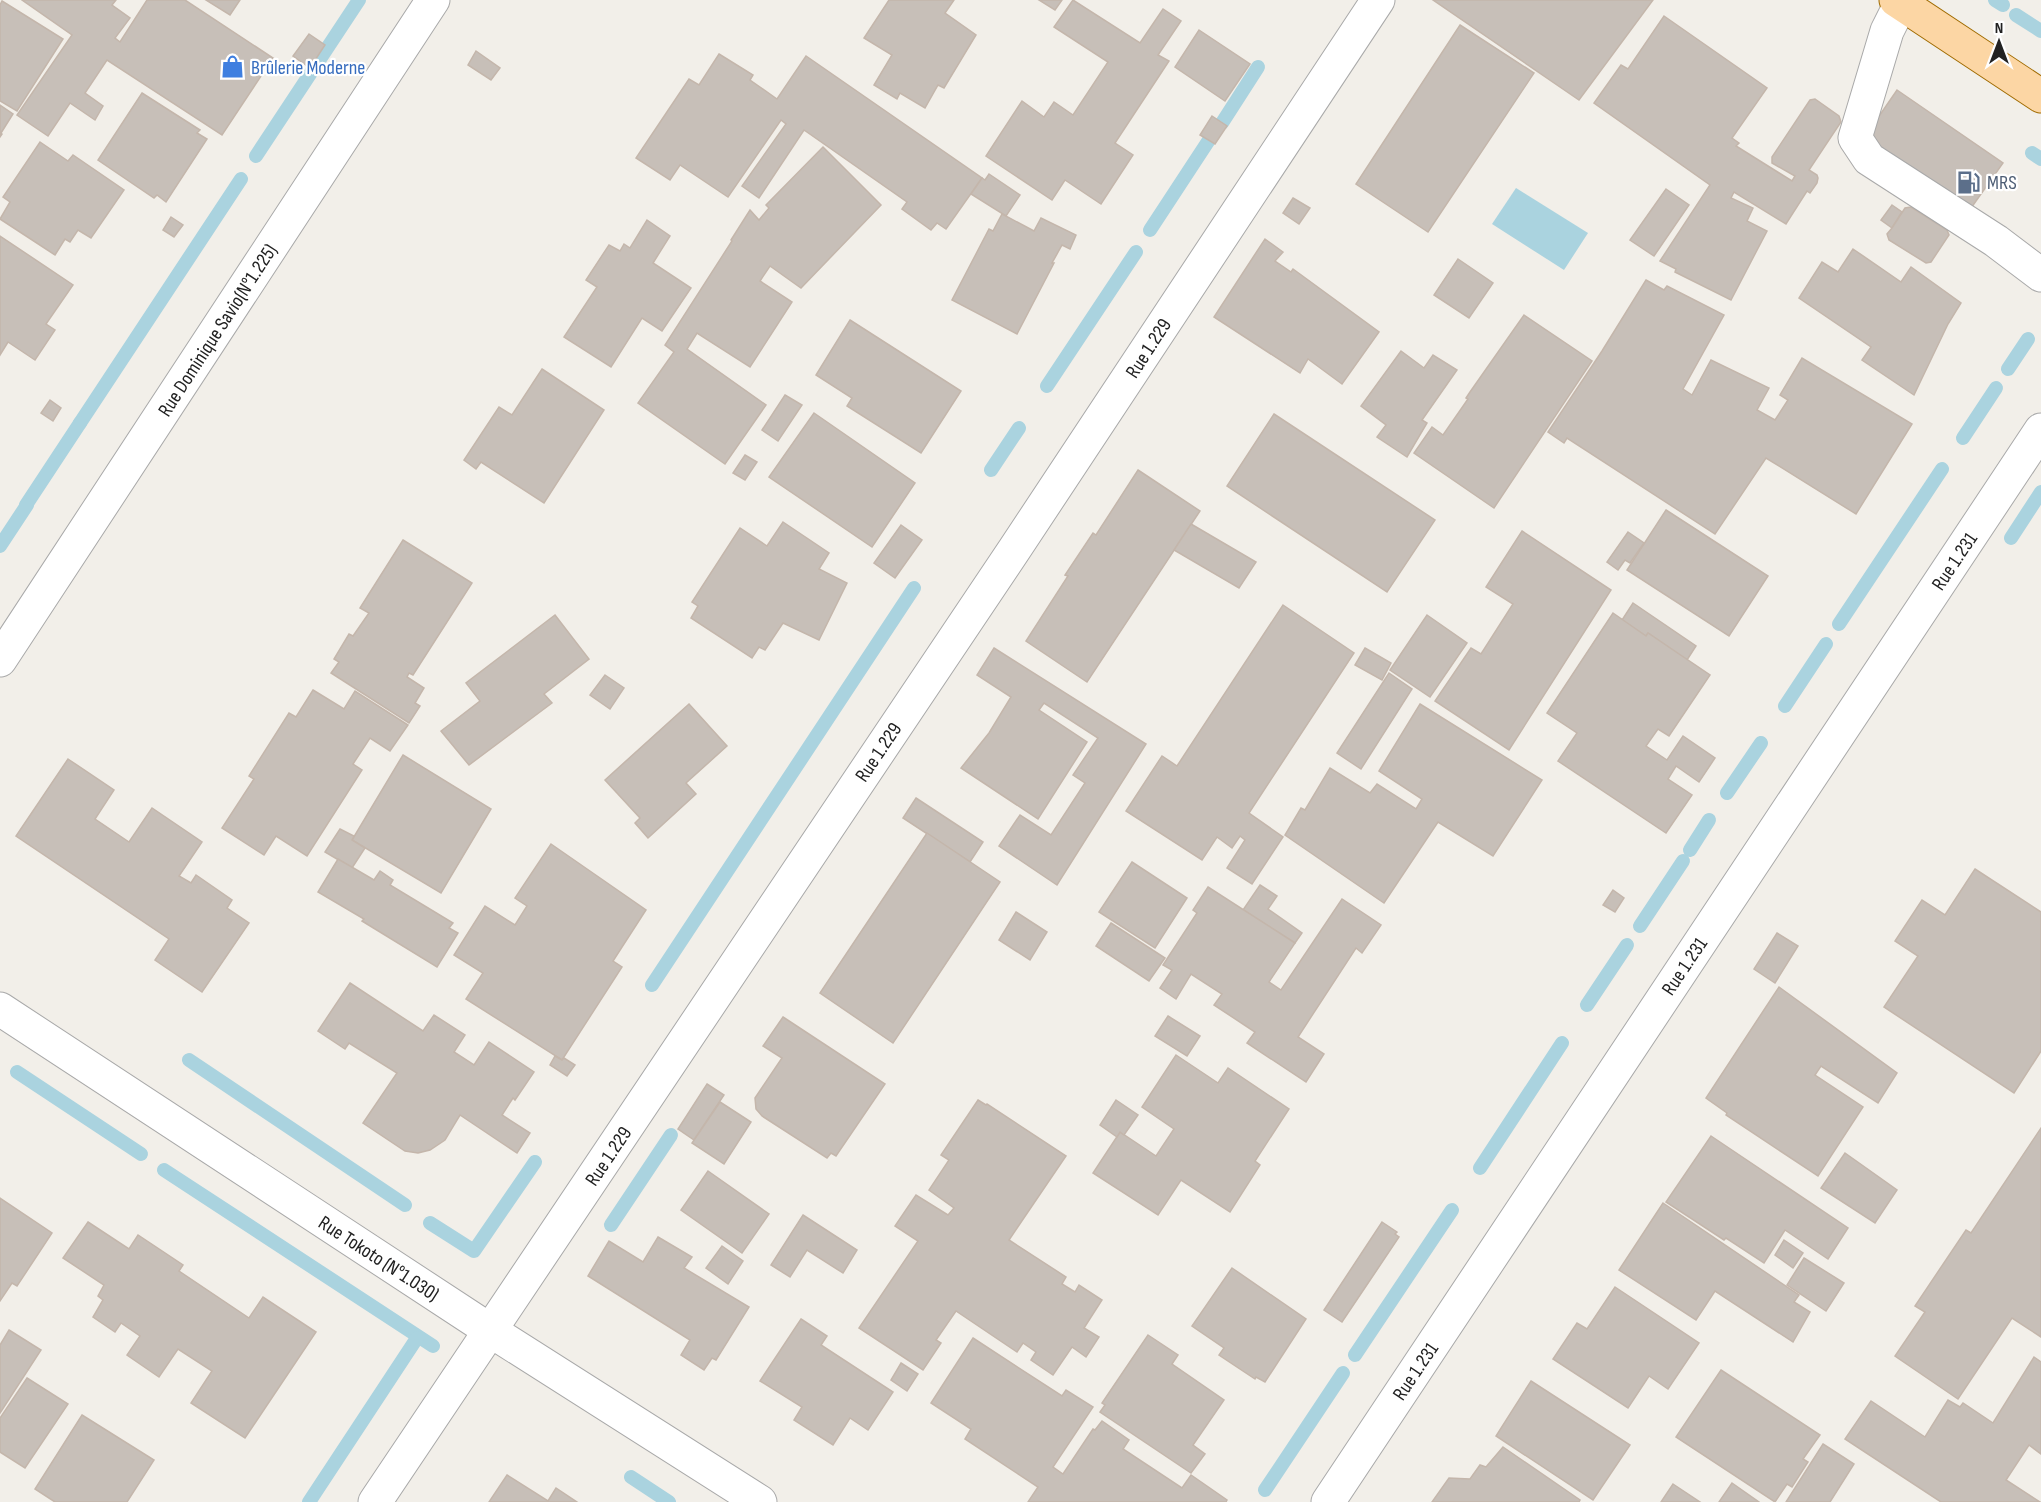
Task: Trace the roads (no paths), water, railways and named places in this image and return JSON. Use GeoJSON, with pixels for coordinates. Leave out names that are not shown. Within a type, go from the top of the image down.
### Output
{"type":"FeatureCollection","features":[{"type":"Feature","properties":{"kind":"main road"},"geometry":{"type":"LineString","coordinates":[[1898,2],[2041,96]]}},
{"type":"Feature","properties":{"kind":"street","name":"Rue Dominique Savio(N°1.225)"},"geometry":{"type":"LineString","coordinates":[[0,660],[434,0]]}},
{"type":"Feature","properties":{"kind":"street","name":"Rue 1.229"},"geometry":{"type":"LineString","coordinates":[[375,1502],[1020,541],[1378,0]]}},
{"type":"Feature","properties":{"kind":"street"},"geometry":{"type":"LineString","coordinates":[[1898,2],[1855,138],[1869,159],[1996,241],[2041,275]]}},
{"type":"Feature","properties":{"kind":"street","name":"Rue 1.231"},"geometry":{"type":"LineString","coordinates":[[1328,1502],[2041,430]]}},
{"type":"Feature","properties":{"kind":"street","name":"Rue Tokoto (N°1.030)"},"geometry":{"type":"LineString","coordinates":[[0,1009],[491,1331],[760,1502]]}},
{"type":"Feature","properties":{"kind":"water"},"geometry":{"type":"Polygon","coordinates":[[[1516,188],[1588,233],[1564,270],[1492,224],[1516,188]]]}},
{"type":"Feature","properties":{"kind":"waterway"},"geometry":{"type":"LineString","coordinates":[[256,156],[359,0]]}},
{"type":"Feature","properties":{"kind":"waterway"},"geometry":{"type":"LineString","coordinates":[[1995,0],[2003,5]]}},
{"type":"Feature","properties":{"kind":"waterway"},"geometry":{"type":"LineString","coordinates":[[2016,15],[2041,31]]}},
{"type":"Feature","properties":{"kind":"waterway"},"geometry":{"type":"LineString","coordinates":[[1222,123],[1258,67]]}},
{"type":"Feature","properties":{"kind":"waterway"},"geometry":{"type":"LineString","coordinates":[[1150,230],[1209,140]]}},
{"type":"Feature","properties":{"kind":"waterway"},"geometry":{"type":"LineString","coordinates":[[2032,153],[2041,159]]}},
{"type":"Feature","properties":{"kind":"waterway"},"geometry":{"type":"LineString","coordinates":[[80,423],[241,179]]}},
{"type":"Feature","properties":{"kind":"waterway"},"geometry":{"type":"LineString","coordinates":[[1047,386],[1136,252]]}},
{"type":"Feature","properties":{"kind":"waterway"},"geometry":{"type":"LineString","coordinates":[[2008,369],[2028,339]]}},
{"type":"Feature","properties":{"kind":"waterway"},"geometry":{"type":"LineString","coordinates":[[1963,438],[1996,388]]}},
{"type":"Feature","properties":{"kind":"waterway"},"geometry":{"type":"LineString","coordinates":[[26,505],[80,423]]}},
{"type":"Feature","properties":{"kind":"waterway"},"geometry":{"type":"LineString","coordinates":[[991,470],[1019,428]]}},
{"type":"Feature","properties":{"kind":"waterway"},"geometry":{"type":"LineString","coordinates":[[1839,624],[1942,469]]}},
{"type":"Feature","properties":{"kind":"waterway"},"geometry":{"type":"LineString","coordinates":[[2011,538],[2041,492]]}},
{"type":"Feature","properties":{"kind":"waterway"},"geometry":{"type":"LineString","coordinates":[[0,546],[27,505]]}},
{"type":"Feature","properties":{"kind":"waterway"},"geometry":{"type":"LineString","coordinates":[[652,985],[914,588]]}},
{"type":"Feature","properties":{"kind":"waterway"},"geometry":{"type":"LineString","coordinates":[[1785,706],[1826,644]]}},
{"type":"Feature","properties":{"kind":"waterway"},"geometry":{"type":"LineString","coordinates":[[1727,793],[1761,743]]}},
{"type":"Feature","properties":{"kind":"waterway"},"geometry":{"type":"LineString","coordinates":[[1690,850],[1709,820]]}},
{"type":"Feature","properties":{"kind":"waterway"},"geometry":{"type":"LineString","coordinates":[[1640,926],[1683,861]]}},
{"type":"Feature","properties":{"kind":"waterway"},"geometry":{"type":"LineString","coordinates":[[1587,1005],[1627,945]]}},
{"type":"Feature","properties":{"kind":"waterway"},"geometry":{"type":"LineString","coordinates":[[1480,1168],[1562,1043]]}},
{"type":"Feature","properties":{"kind":"waterway"},"geometry":{"type":"LineString","coordinates":[[189,1060],[405,1205]]}},
{"type":"Feature","properties":{"kind":"waterway"},"geometry":{"type":"LineString","coordinates":[[17,1072],[141,1154]]}},
{"type":"Feature","properties":{"kind":"waterway"},"geometry":{"type":"LineString","coordinates":[[611,1225],[671,1135]]}},
{"type":"Feature","properties":{"kind":"waterway"},"geometry":{"type":"LineString","coordinates":[[430,1223],[474,1251],[535,1162]]}},
{"type":"Feature","properties":{"kind":"waterway"},"geometry":{"type":"LineString","coordinates":[[164,1170],[433,1346]]}},
{"type":"Feature","properties":{"kind":"waterway"},"geometry":{"type":"LineString","coordinates":[[1355,1355],[1452,1210]]}},
{"type":"Feature","properties":{"kind":"waterway"},"geometry":{"type":"LineString","coordinates":[[309,1502],[417,1338]]}},
{"type":"Feature","properties":{"kind":"waterway"},"geometry":{"type":"LineString","coordinates":[[1265,1490],[1343,1373]]}},
{"type":"Feature","properties":{"kind":"waterway"},"geometry":{"type":"LineString","coordinates":[[631,1477],[669,1502]]}},
{"type":"Feature","properties":{"kind":"place","name":"Brûlerie Moderne"},"geometry":{"type":"Point","coordinates":[233,67]}},
{"type":"Feature","properties":{"kind":"place","name":"MRS"},"geometry":{"type":"Point","coordinates":[1969,182]}}]}
